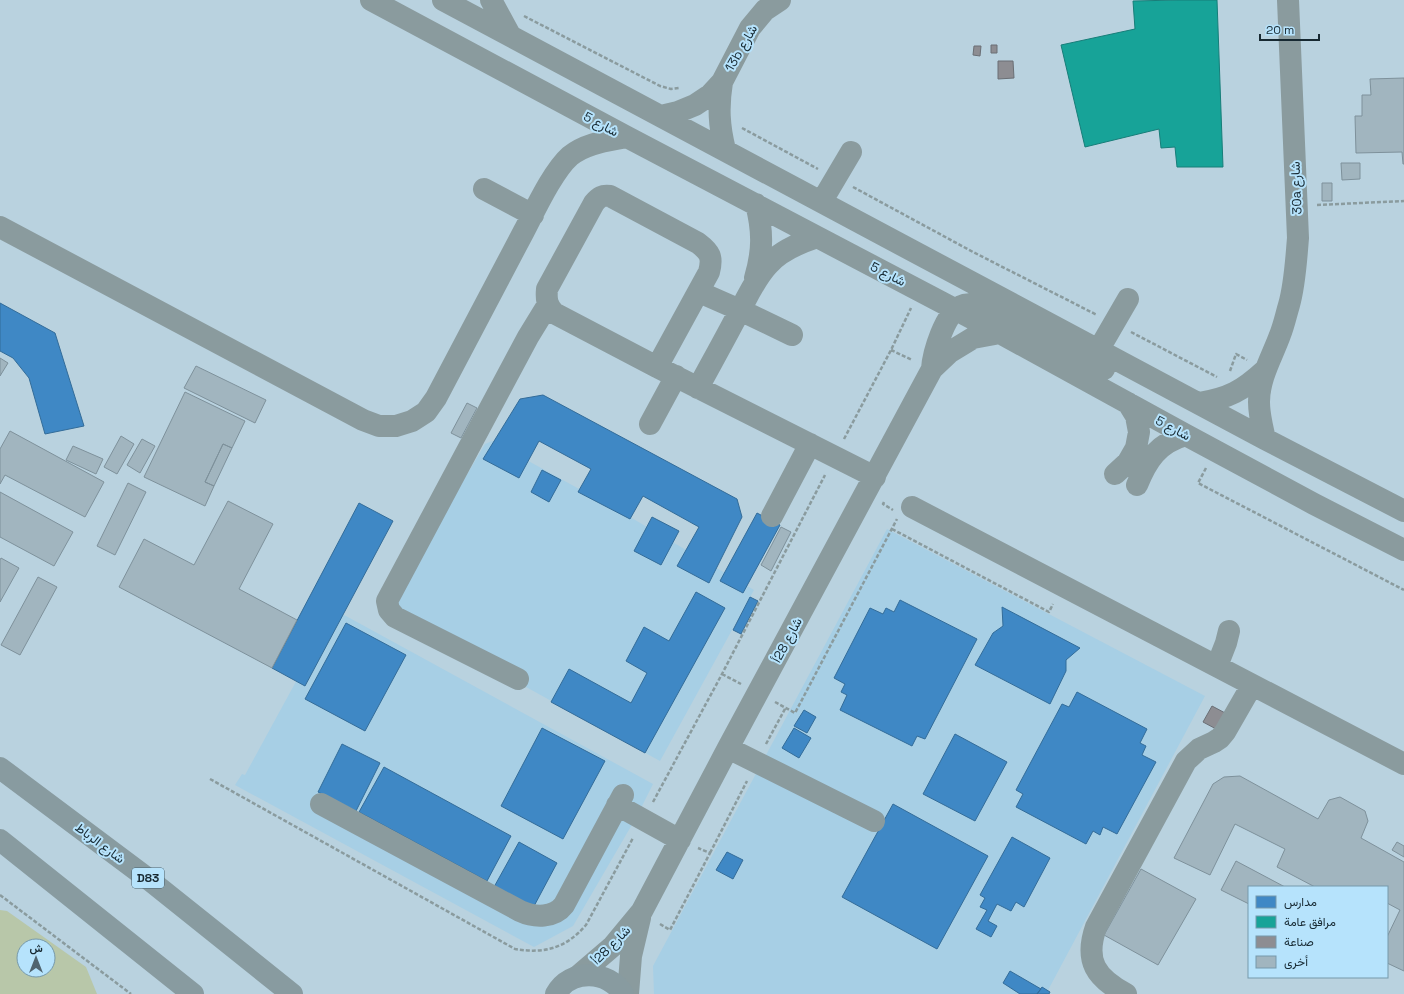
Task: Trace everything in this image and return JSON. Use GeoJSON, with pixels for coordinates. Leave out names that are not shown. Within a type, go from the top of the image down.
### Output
{"type":"FeatureCollection","features":[{"type":"Feature","properties":{"kind":"highway","name":"شارع الرباط"},"geometry":{"type":"LineString","coordinates":[[0,768],[147,878],[292,994]]}},
{"type":"Feature","properties":{"kind":"highway"},"geometry":{"type":"LineString","coordinates":[[0,840],[193,994]]}},
{"type":"Feature","properties":{"kind":"highway"},"geometry":{"type":"LineString","coordinates":[[0,856],[94,915]]}},
{"type":"Feature","properties":{"kind":"highway"},"geometry":{"type":"LineString","coordinates":[[556,994],[567,982],[578,976],[593,975],[608,979],[620,989],[623,994]]}},
{"type":"Feature","properties":{"kind":"street","name":"شارع 5"},"geometry":{"type":"LineString","coordinates":[[372,0],[627,137],[920,290],[1314,504],[1404,550]]}},
{"type":"Feature","properties":{"kind":"street"},"geometry":{"type":"LineString","coordinates":[[443,0],[961,275],[1265,439],[1404,511]]}},
{"type":"Feature","properties":{"kind":"street"},"geometry":{"type":"LineString","coordinates":[[491,0],[510,35]]}},
{"type":"Feature","properties":{"kind":"street","name":"13b شارع"},"geometry":{"type":"LineString","coordinates":[[661,116],[678,112],[695,105],[710,94],[722,82],[750,28],[765,10],[780,0]]}},
{"type":"Feature","properties":{"kind":"street","name":"30a شارع"},"geometry":{"type":"LineString","coordinates":[[1265,439],[1260,419],[1259,401],[1265,370],[1280,334],[1290,303],[1298,238],[1288,0]]}},
{"type":"Feature","properties":{"kind":"street","name":"13b شارع"},"geometry":{"type":"LineString","coordinates":[[722,82],[719,116],[725,150]]}},
{"type":"Feature","properties":{"kind":"street"},"geometry":{"type":"LineString","coordinates":[[0,227],[363,420],[379,426],[396,426],[412,421],[426,412],[436,398],[533,215],[560,168],[570,156],[582,148],[597,142],[627,137]]}},
{"type":"Feature","properties":{"kind":"street"},"geometry":{"type":"LineString","coordinates":[[822,202],[851,152]]}},
{"type":"Feature","properties":{"kind":"street"},"geometry":{"type":"LineString","coordinates":[[484,189],[533,215]]}},
{"type":"Feature","properties":{"kind":"street"},"geometry":{"type":"LineString","coordinates":[[650,424],[666,371],[699,292],[709,272],[711,263],[709,253],[698,243],[610,196],[603,195],[594,203],[547,289],[547,306],[554,313],[666,371],[698,388],[875,477]]}},
{"type":"Feature","properties":{"kind":"street"},"geometry":{"type":"LineString","coordinates":[[752,287],[760,262],[762,248],[762,233],[756,204]]}},
{"type":"Feature","properties":{"kind":"street"},"geometry":{"type":"LineString","coordinates":[[698,388],[752,287],[768,265],[778,256],[804,241],[817,237]]}},
{"type":"Feature","properties":{"kind":"street"},"geometry":{"type":"LineString","coordinates":[[699,292],[792,335]]}},
{"type":"Feature","properties":{"kind":"street"},"geometry":{"type":"LineString","coordinates":[[1099,349],[1128,299]]}},
{"type":"Feature","properties":{"kind":"street"},"geometry":{"type":"LineString","coordinates":[[518,679],[395,617],[389,610],[387,601],[524,344],[547,306]]}},
{"type":"Feature","properties":{"kind":"street"},"geometry":{"type":"LineString","coordinates":[[955,309],[962,306],[979,306],[1130,382],[1143,385],[1161,382]]}},
{"type":"Feature","properties":{"kind":"street","name":"شارع 28أ"},"geometry":{"type":"LineString","coordinates":[[932,369],[932,358],[938,341],[945,325],[955,309]]}},
{"type":"Feature","properties":{"kind":"street","name":"شارع 28أ"},"geometry":{"type":"LineString","coordinates":[[628,994],[631,956],[636,933],[648,916],[680,840],[932,369],[950,352],[973,338],[1000,333]]}},
{"type":"Feature","properties":{"kind":"street","name":"30a شارع"},"geometry":{"type":"LineString","coordinates":[[1199,403],[1219,400],[1238,392],[1265,370]]}},
{"type":"Feature","properties":{"kind":"street"},"geometry":{"type":"LineString","coordinates":[[1115,474],[1128,462],[1136,448],[1139,432],[1136,416],[1128,403]]}},
{"type":"Feature","properties":{"kind":"street"},"geometry":{"type":"LineString","coordinates":[[1137,485],[1150,458],[1173,439],[1186,435]]}},
{"type":"Feature","properties":{"kind":"street"},"geometry":{"type":"LineString","coordinates":[[772,516],[810,444]]}},
{"type":"Feature","properties":{"kind":"street"},"geometry":{"type":"LineString","coordinates":[[1314,504],[1331,503],[1348,506],[1404,534]]}},
{"type":"Feature","properties":{"kind":"street"},"geometry":{"type":"LineString","coordinates":[[912,507],[1404,764]]}},
{"type":"Feature","properties":{"kind":"street"},"geometry":{"type":"LineString","coordinates":[[1216,666],[1226,643],[1229,631]]}},
{"type":"Feature","properties":{"kind":"street"},"geometry":{"type":"LineString","coordinates":[[1126,994],[1102,979],[1095,967],[1091,954],[1091,940],[1096,927],[1186,761],[1199,749],[1220,738],[1252,685]]}},
{"type":"Feature","properties":{"kind":"street"},"geometry":{"type":"LineString","coordinates":[[728,748],[874,821]]}},
{"type":"Feature","properties":{"kind":"street"},"geometry":{"type":"LineString","coordinates":[[321,804],[520,911],[535,916],[555,913],[564,905],[620,800],[643,820],[680,840]]}},
{"type":"Feature","properties":{"kind":"street","name":"شارع 28أ"},"geometry":{"type":"LineString","coordinates":[[578,976],[648,916]]}},
{"type":"Feature","properties":{"kind":"path"},"geometry":{"type":"LineString","coordinates":[[522,14],[660,86],[671,89],[683,87]]}},
{"type":"Feature","properties":{"kind":"path"},"geometry":{"type":"LineString","coordinates":[[741,128],[973,252],[1219,378]]}},
{"type":"Feature","properties":{"kind":"path"},"geometry":{"type":"LineString","coordinates":[[1297,206],[1404,201]]}},
{"type":"Feature","properties":{"kind":"path"},"geometry":{"type":"LineString","coordinates":[[961,275],[973,252]]}},
{"type":"Feature","properties":{"kind":"path"},"geometry":{"type":"LineString","coordinates":[[210,779],[515,950],[535,952],[553,948],[570,940],[579,933],[586,924],[722,674],[891,350],[920,290]]}},
{"type":"Feature","properties":{"kind":"path"},"geometry":{"type":"LineString","coordinates":[[1229,375],[1236,354],[1265,370]]}},
{"type":"Feature","properties":{"kind":"path"},"geometry":{"type":"LineString","coordinates":[[892,529],[1049,612],[1062,586]]}},
{"type":"Feature","properties":{"kind":"path"},"geometry":{"type":"LineString","coordinates":[[648,916],[670,930],[710,853],[680,840]]}},
{"type":"Feature","properties":{"kind":"path"},"geometry":{"type":"LineString","coordinates":[[0,895],[131,994]]}},
{"type":"Feature","properties":{"kind":"shaded area"},"geometry":{"type":"Polygon","coordinates":[[[492,441],[630,517],[754,590],[660,761],[387,610],[485,444],[492,441]]]}},
{"type":"Feature","properties":{"kind":"shaded area"},"geometry":{"type":"Polygon","coordinates":[[[887,529],[1205,696],[1046,994],[654,994],[653,966],[887,529]]]}},
{"type":"Feature","properties":{"kind":"shaded area"},"geometry":{"type":"Polygon","coordinates":[[[335,610],[653,784],[637,816],[573,926],[534,947],[235,785],[242,774],[245,775],[335,610]]]}},
{"type":"Feature","properties":{"kind":"green space"},"geometry":{"type":"Polygon","coordinates":[[[0,910],[7,911],[45,938],[16,938],[16,978],[56,978],[56,946],[86,967],[97,994],[0,994],[0,910]]]}},
{"type":"Feature","properties":{"kind":"building: مدارس"},"geometry":{"type":"Polygon","coordinates":[[[0,303],[55,333],[84,426],[45,434],[29,378],[13,358],[0,351],[0,303]]]}},
{"type":"Feature","properties":{"kind":"building: مدارس"},"geometry":{"type":"Polygon","coordinates":[[[543,395],[737,499],[742,517],[709,583],[677,566],[699,527],[643,496],[630,519],[578,492],[591,469],[539,441],[519,478],[483,459],[520,399],[543,395]]]}},
{"type":"Feature","properties":{"kind":"building: مدارس"},"geometry":{"type":"Polygon","coordinates":[[[542,470],[561,480],[549,502],[531,492],[542,470]]]}},
{"type":"Feature","properties":{"kind":"building: مدارس"},"geometry":{"type":"Polygon","coordinates":[[[359,503],[393,521],[305,686],[272,668],[359,503]]]}},
{"type":"Feature","properties":{"kind":"building: مدارس"},"geometry":{"type":"Polygon","coordinates":[[[757,513],[780,525],[743,593],[720,581],[757,513]]]}},
{"type":"Feature","properties":{"kind":"building: مدارس"},"geometry":{"type":"Polygon","coordinates":[[[652,517],[679,531],[661,565],[634,551],[652,517]]]}},
{"type":"Feature","properties":{"kind":"building: مدارس"},"geometry":{"type":"Polygon","coordinates":[[[696,592],[725,608],[645,753],[551,702],[569,669],[631,703],[647,673],[626,661],[644,627],[669,641],[696,592]]]}},
{"type":"Feature","properties":{"kind":"building: مدارس"},"geometry":{"type":"Polygon","coordinates":[[[750,597],[758,601],[741,634],[733,630],[750,597]]]}},
{"type":"Feature","properties":{"kind":"building: مدارس"},"geometry":{"type":"Polygon","coordinates":[[[900,600],[977,639],[925,739],[917,736],[912,746],[840,710],[847,695],[841,692],[845,684],[834,678],[870,608],[883,614],[886,608],[894,612],[900,600]]]}},
{"type":"Feature","properties":{"kind":"building: مدارس"},"geometry":{"type":"Polygon","coordinates":[[[1002,607],[1080,648],[1066,660],[1066,671],[1050,704],[975,665],[993,633],[1003,626],[1002,607]]]}},
{"type":"Feature","properties":{"kind":"building: مدارس"},"geometry":{"type":"Polygon","coordinates":[[[346,623],[406,655],[365,731],[305,699],[346,623]]]}},
{"type":"Feature","properties":{"kind":"building: مدارس"},"geometry":{"type":"Polygon","coordinates":[[[1077,692],[1147,729],[1140,743],[1146,746],[1142,755],[1156,762],[1117,834],[1103,827],[1100,835],[1093,831],[1086,844],[1016,807],[1023,794],[1016,790],[1062,704],[1069,707],[1077,692]]]}},
{"type":"Feature","properties":{"kind":"building: مدارس"},"geometry":{"type":"Polygon","coordinates":[[[804,710],[816,717],[807,733],[794,726],[804,710]]]}},
{"type":"Feature","properties":{"kind":"building: مدارس"},"geometry":{"type":"Polygon","coordinates":[[[542,728],[605,761],[563,839],[501,806],[542,728]]]}},
{"type":"Feature","properties":{"kind":"building: مدارس"},"geometry":{"type":"Polygon","coordinates":[[[794,728],[811,738],[799,758],[782,748],[794,728]]]}},
{"type":"Feature","properties":{"kind":"building: مدارس"},"geometry":{"type":"Polygon","coordinates":[[[955,734],[1007,762],[975,821],[923,794],[955,734]]]}},
{"type":"Feature","properties":{"kind":"building: مدارس"},"geometry":{"type":"Polygon","coordinates":[[[342,744],[380,763],[356,811],[318,792],[342,744]]]}},
{"type":"Feature","properties":{"kind":"building: مدارس"},"geometry":{"type":"Polygon","coordinates":[[[384,767],[511,836],[487,881],[359,812],[384,767]]]}},
{"type":"Feature","properties":{"kind":"building: مدارس"},"geometry":{"type":"Polygon","coordinates":[[[893,804],[988,856],[937,949],[842,897],[893,804]]]}},
{"type":"Feature","properties":{"kind":"building: مدارس"},"geometry":{"type":"Polygon","coordinates":[[[1012,837],[1050,858],[1024,907],[1016,902],[1011,911],[997,904],[988,921],[997,926],[991,937],[976,929],[987,910],[980,907],[985,898],[980,895],[1012,837]]]}},
{"type":"Feature","properties":{"kind":"building: مدارس"},"geometry":{"type":"Polygon","coordinates":[[[519,842],[557,863],[533,908],[494,887],[519,842]]]}},
{"type":"Feature","properties":{"kind":"building: مدارس"},"geometry":{"type":"Polygon","coordinates":[[[727,852],[743,860],[733,879],[716,870],[727,852]]]}},
{"type":"Feature","properties":{"kind":"building: مدارس"},"geometry":{"type":"Polygon","coordinates":[[[1010,971],[1041,989],[1037,994],[1020,994],[1003,983],[1010,971]]]}},
{"type":"Feature","properties":{"kind":"building: مدارس"},"geometry":{"type":"Polygon","coordinates":[[[1042,987],[1050,992],[1049,994],[1037,994],[1042,987]]]}},
{"type":"Feature","properties":{"kind":"building: مرافق عامة"},"geometry":{"type":"Polygon","coordinates":[[[1217,0],[1223,167],[1177,167],[1175,147],[1161,148],[1159,129],[1085,147],[1061,45],[1135,29],[1133,1],[1217,0]]]}},
{"type":"Feature","properties":{"kind":"building: صناعة"},"geometry":{"type":"Polygon","coordinates":[[[991,45],[997,45],[997,53],[991,53],[991,45]]]}},
{"type":"Feature","properties":{"kind":"building: صناعة"},"geometry":{"type":"Polygon","coordinates":[[[974,46],[981,46],[980,56],[973,55],[974,46]]]}},
{"type":"Feature","properties":{"kind":"building: صناعة"},"geometry":{"type":"Polygon","coordinates":[[[998,61],[1013,61],[1014,78],[998,79],[998,61]]]}},
{"type":"Feature","properties":{"kind":"building: صناعة"},"geometry":{"type":"Polygon","coordinates":[[[1212,706],[1227,714],[1218,730],[1203,722],[1212,706]]]}},
{"type":"Feature","properties":{"kind":"building: أخرى"},"geometry":{"type":"Polygon","coordinates":[[[1404,78],[1404,164],[1402,152],[1356,153],[1355,116],[1362,116],[1362,95],[1371,95],[1370,79],[1404,78]]]}},
{"type":"Feature","properties":{"kind":"building: أخرى"},"geometry":{"type":"Polygon","coordinates":[[[1341,163],[1360,163],[1360,179],[1342,180],[1341,163]]]}},
{"type":"Feature","properties":{"kind":"building: أخرى"},"geometry":{"type":"Polygon","coordinates":[[[1322,183],[1332,183],[1332,201],[1322,201],[1322,183]]]}},
{"type":"Feature","properties":{"kind":"building: أخرى"},"geometry":{"type":"Polygon","coordinates":[[[0,358],[8,363],[0,376],[0,358]]]}},
{"type":"Feature","properties":{"kind":"building: أخرى"},"geometry":{"type":"Polygon","coordinates":[[[196,366],[266,400],[255,423],[184,388],[196,366]]]}},
{"type":"Feature","properties":{"kind":"building: أخرى"},"geometry":{"type":"Polygon","coordinates":[[[185,392],[245,421],[232,448],[223,444],[205,482],[214,486],[205,506],[144,477],[185,392]]]}},
{"type":"Feature","properties":{"kind":"building: أخرى"},"geometry":{"type":"Polygon","coordinates":[[[467,403],[477,408],[461,438],[451,433],[467,403]]]}},
{"type":"Feature","properties":{"kind":"building: أخرى"},"geometry":{"type":"Polygon","coordinates":[[[10,431],[104,482],[85,517],[5,475],[0,484],[0,449],[10,431]]]}},
{"type":"Feature","properties":{"kind":"building: أخرى"},"geometry":{"type":"Polygon","coordinates":[[[121,436],[134,444],[117,474],[104,467],[121,436]]]}},
{"type":"Feature","properties":{"kind":"building: أخرى"},"geometry":{"type":"Polygon","coordinates":[[[142,439],[155,446],[140,473],[127,465],[142,439]]]}},
{"type":"Feature","properties":{"kind":"building: أخرى"},"geometry":{"type":"Polygon","coordinates":[[[223,444],[232,448],[214,486],[205,482],[223,444]]]}},
{"type":"Feature","properties":{"kind":"building: أخرى"},"geometry":{"type":"Polygon","coordinates":[[[73,446],[103,459],[96,474],[66,460],[73,446]]]}},
{"type":"Feature","properties":{"kind":"building: أخرى"},"geometry":{"type":"Polygon","coordinates":[[[128,483],[146,492],[115,555],[97,546],[128,483]]]}},
{"type":"Feature","properties":{"kind":"building: أخرى"},"geometry":{"type":"Polygon","coordinates":[[[0,492],[73,532],[54,566],[0,537],[0,492]]]}},
{"type":"Feature","properties":{"kind":"building: أخرى"},"geometry":{"type":"Polygon","coordinates":[[[228,501],[273,524],[239,589],[297,620],[272,668],[119,587],[144,539],[194,565],[228,501]]]}},
{"type":"Feature","properties":{"kind":"building: أخرى"},"geometry":{"type":"Polygon","coordinates":[[[781,527],[791,532],[771,571],[761,565],[781,527]]]}},
{"type":"Feature","properties":{"kind":"building: أخرى"},"geometry":{"type":"Polygon","coordinates":[[[1,558],[19,568],[0,602],[0,560],[1,558]]]}},
{"type":"Feature","properties":{"kind":"building: أخرى"},"geometry":{"type":"Polygon","coordinates":[[[38,577],[57,587],[20,655],[1,645],[38,577]]]}},
{"type":"Feature","properties":{"kind":"building: أخرى"},"geometry":{"type":"Polygon","coordinates":[[[1240,776],[1318,819],[1329,800],[1340,797],[1365,811],[1368,821],[1361,838],[1404,862],[1404,971],[1388,963],[1388,935],[1400,910],[1388,904],[1388,886],[1313,886],[1277,867],[1285,849],[1235,824],[1210,875],[1174,858],[1213,784],[1224,777],[1240,776]]]}},
{"type":"Feature","properties":{"kind":"building: أخرى"},"geometry":{"type":"Polygon","coordinates":[[[1397,842],[1404,846],[1404,857],[1392,850],[1397,842]]]}},
{"type":"Feature","properties":{"kind":"building: أخرى"},"geometry":{"type":"Polygon","coordinates":[[[1236,861],[1283,886],[1248,886],[1248,904],[1221,890],[1236,861]]]}},
{"type":"Feature","properties":{"kind":"building: أخرى"},"geometry":{"type":"Polygon","coordinates":[[[1141,869],[1196,899],[1158,965],[1104,935],[1141,869]]]}}]}
